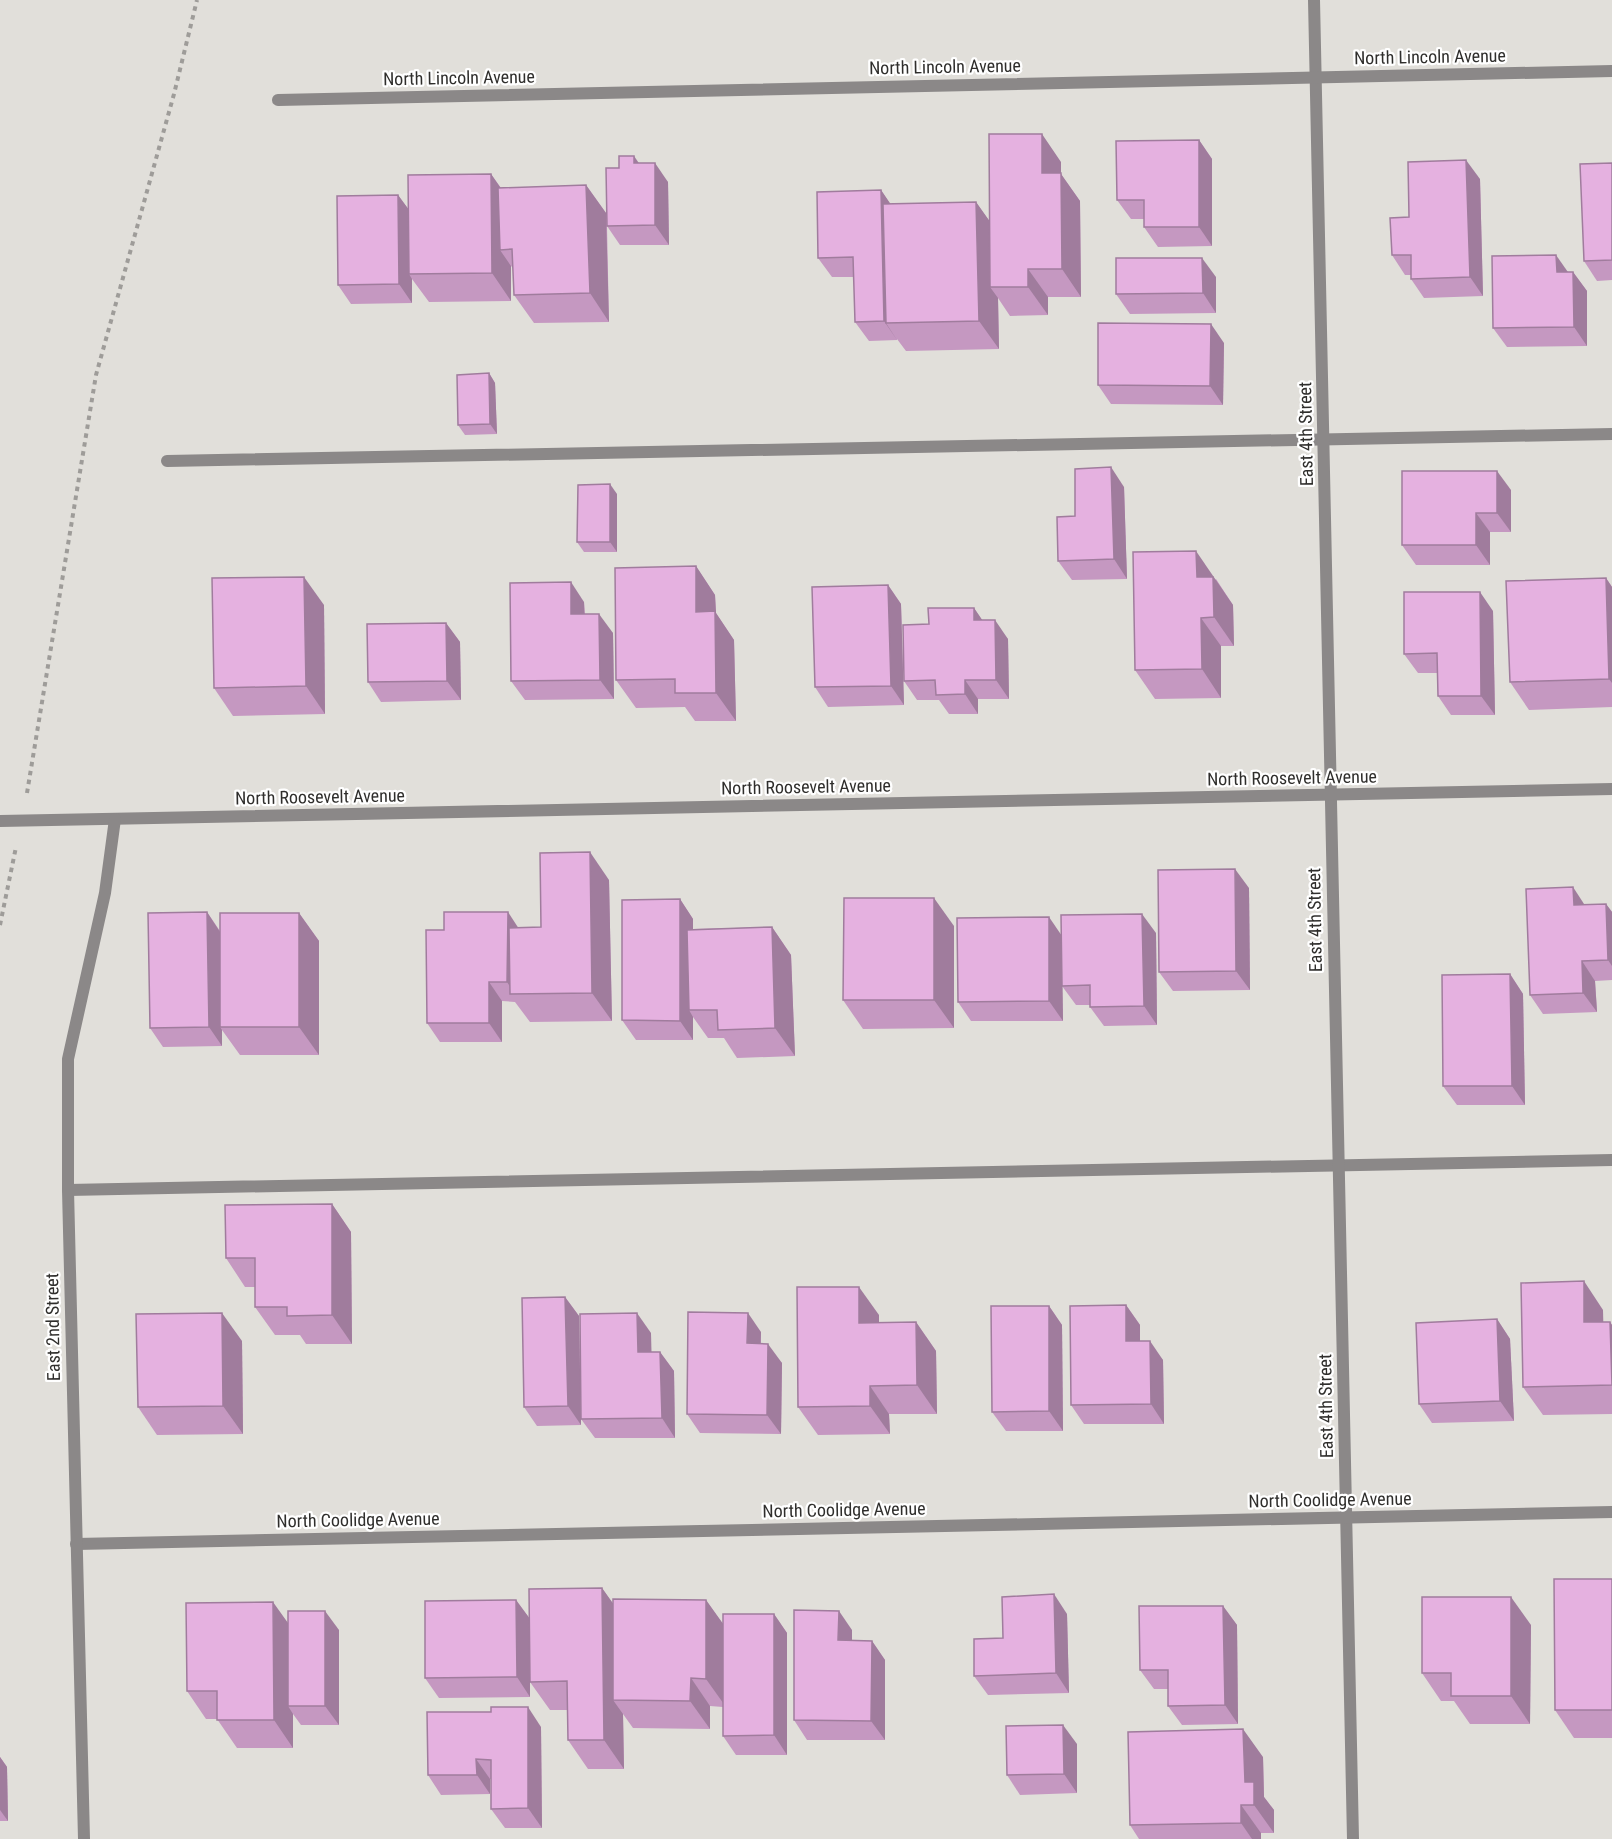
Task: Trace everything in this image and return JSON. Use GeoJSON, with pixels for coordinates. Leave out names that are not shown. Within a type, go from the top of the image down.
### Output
{"type":"FeatureCollection","features":[{"type":"Feature","properties":{"kind":"street","name":"East 4th Street"},"geometry":{"type":"LineString","coordinates":[[1314,0],[1353,1839]]}},
{"type":"Feature","properties":{"kind":"street","name":"North Lincoln Avenue"},"geometry":{"type":"LineString","coordinates":[[278,99],[1612,71]]}},
{"type":"Feature","properties":{"kind":"street"},"geometry":{"type":"LineString","coordinates":[[167,460],[1612,434]]}},
{"type":"Feature","properties":{"kind":"street","name":"North Roosevelt Avenue"},"geometry":{"type":"LineString","coordinates":[[0,821],[1612,789]]}},
{"type":"Feature","properties":{"kind":"street","name":"East 2nd Street"},"geometry":{"type":"LineString","coordinates":[[84,1839],[68,1190],[68,1059],[105,893],[115,819]]}},
{"type":"Feature","properties":{"kind":"street"},"geometry":{"type":"LineString","coordinates":[[68,1190],[1612,1160]]}},
{"type":"Feature","properties":{"kind":"street","name":"North Coolidge Avenue"},"geometry":{"type":"LineString","coordinates":[[76,1544],[1612,1512]]}},
{"type":"Feature","properties":{"kind":"path"},"geometry":{"type":"LineString","coordinates":[[0,925],[21,821],[63,581],[96,375],[174,94],[197,0]]}},
{"type":"Feature","properties":{"kind":"building"},"geometry":{"type":"Polygon","coordinates":[[[989,134],[1042,134],[1042,173],[1061,173],[1062,269],[1028,269],[1028,287],[990,287],[989,134]]]}},
{"type":"Feature","properties":{"kind":"building"},"geometry":{"type":"Polygon","coordinates":[[[1199,140],[1199,227],[1144,227],[1144,200],[1117,200],[1116,141],[1199,140]]]}},
{"type":"Feature","properties":{"kind":"building"},"geometry":{"type":"Polygon","coordinates":[[[619,156],[634,156],[634,163],[655,163],[655,225],[607,226],[606,168],[619,168],[619,156]]]}},
{"type":"Feature","properties":{"kind":"building"},"geometry":{"type":"Polygon","coordinates":[[[1466,160],[1470,277],[1411,279],[1411,255],[1392,255],[1390,218],[1409,217],[1408,162],[1466,160]]]}},
{"type":"Feature","properties":{"kind":"building"},"geometry":{"type":"Polygon","coordinates":[[[1612,163],[1612,260],[1584,261],[1580,164],[1612,163]]]}},
{"type":"Feature","properties":{"kind":"building"},"geometry":{"type":"Polygon","coordinates":[[[491,174],[492,273],[409,274],[408,175],[491,174]]]}},
{"type":"Feature","properties":{"kind":"building"},"geometry":{"type":"Polygon","coordinates":[[[586,185],[590,293],[514,295],[512,249],[500,250],[498,188],[586,185]]]}},
{"type":"Feature","properties":{"kind":"building"},"geometry":{"type":"Polygon","coordinates":[[[881,190],[884,321],[855,322],[853,257],[818,258],[817,192],[881,190]]]}},
{"type":"Feature","properties":{"kind":"building"},"geometry":{"type":"Polygon","coordinates":[[[398,195],[399,284],[338,285],[337,196],[398,195]]]}},
{"type":"Feature","properties":{"kind":"building"},"geometry":{"type":"Polygon","coordinates":[[[976,202],[979,321],[886,323],[883,204],[976,202]]]}},
{"type":"Feature","properties":{"kind":"building"},"geometry":{"type":"Polygon","coordinates":[[[1556,255],[1557,272],[1573,272],[1574,327],[1493,328],[1492,256],[1556,255]]]}},
{"type":"Feature","properties":{"kind":"building"},"geometry":{"type":"Polygon","coordinates":[[[1116,258],[1202,258],[1203,293],[1116,294],[1116,258]]]}},
{"type":"Feature","properties":{"kind":"building"},"geometry":{"type":"Polygon","coordinates":[[[1098,323],[1211,324],[1210,386],[1098,385],[1098,323]]]}},
{"type":"Feature","properties":{"kind":"building"},"geometry":{"type":"Polygon","coordinates":[[[489,373],[490,424],[458,425],[457,375],[489,373]]]}},
{"type":"Feature","properties":{"kind":"building"},"geometry":{"type":"Polygon","coordinates":[[[1111,467],[1114,559],[1058,561],[1057,517],[1075,516],[1075,469],[1111,467]]]}},
{"type":"Feature","properties":{"kind":"building"},"geometry":{"type":"Polygon","coordinates":[[[1402,471],[1497,471],[1497,513],[1476,513],[1476,545],[1402,545],[1402,471]]]}},
{"type":"Feature","properties":{"kind":"building"},"geometry":{"type":"Polygon","coordinates":[[[610,484],[610,542],[577,542],[578,485],[610,484]]]}},
{"type":"Feature","properties":{"kind":"building"},"geometry":{"type":"Polygon","coordinates":[[[1196,551],[1197,577],[1213,577],[1214,617],[1201,618],[1202,669],[1135,670],[1133,552],[1196,551]]]}},
{"type":"Feature","properties":{"kind":"building"},"geometry":{"type":"Polygon","coordinates":[[[696,566],[696,612],[715,611],[716,693],[675,693],[675,679],[616,680],[615,568],[696,566]]]}},
{"type":"Feature","properties":{"kind":"building"},"geometry":{"type":"Polygon","coordinates":[[[304,577],[306,686],[214,688],[212,578],[304,577]]]}},
{"type":"Feature","properties":{"kind":"building"},"geometry":{"type":"Polygon","coordinates":[[[1606,578],[1609,679],[1510,682],[1506,581],[1606,578]]]}},
{"type":"Feature","properties":{"kind":"building"},"geometry":{"type":"Polygon","coordinates":[[[571,582],[571,614],[599,614],[600,680],[511,681],[510,583],[571,582]]]}},
{"type":"Feature","properties":{"kind":"building"},"geometry":{"type":"Polygon","coordinates":[[[888,585],[891,686],[815,687],[812,587],[888,585]]]}},
{"type":"Feature","properties":{"kind":"building"},"geometry":{"type":"Polygon","coordinates":[[[1404,592],[1480,592],[1481,696],[1438,696],[1437,653],[1404,654],[1404,592]]]}},
{"type":"Feature","properties":{"kind":"building"},"geometry":{"type":"Polygon","coordinates":[[[928,608],[974,608],[974,620],[995,620],[996,680],[965,680],[965,694],[936,695],[935,680],[904,681],[903,625],[929,624],[928,608]]]}},
{"type":"Feature","properties":{"kind":"building"},"geometry":{"type":"Polygon","coordinates":[[[446,623],[447,681],[368,682],[367,624],[446,623]]]}},
{"type":"Feature","properties":{"kind":"building"},"geometry":{"type":"Polygon","coordinates":[[[590,852],[592,993],[510,994],[509,928],[541,927],[540,853],[590,852]]]}},
{"type":"Feature","properties":{"kind":"building"},"geometry":{"type":"Polygon","coordinates":[[[1235,869],[1236,971],[1159,972],[1158,870],[1235,869]]]}},
{"type":"Feature","properties":{"kind":"building"},"geometry":{"type":"Polygon","coordinates":[[[1573,887],[1574,905],[1606,904],[1608,960],[1582,961],[1583,993],[1530,995],[1526,889],[1573,887]]]}},
{"type":"Feature","properties":{"kind":"building"},"geometry":{"type":"Polygon","coordinates":[[[844,898],[934,898],[934,1000],[843,1000],[844,898]]]}},
{"type":"Feature","properties":{"kind":"building"},"geometry":{"type":"Polygon","coordinates":[[[680,899],[680,1021],[622,1020],[622,900],[680,899]]]}},
{"type":"Feature","properties":{"kind":"building"},"geometry":{"type":"Polygon","coordinates":[[[207,912],[209,1027],[150,1028],[148,913],[207,912]]]}},
{"type":"Feature","properties":{"kind":"building"},"geometry":{"type":"Polygon","coordinates":[[[444,912],[508,912],[507,982],[489,982],[489,1023],[427,1023],[426,930],[444,930],[444,912]]]}},
{"type":"Feature","properties":{"kind":"building"},"geometry":{"type":"Polygon","coordinates":[[[220,913],[299,913],[299,1027],[220,1027],[220,913]]]}},
{"type":"Feature","properties":{"kind":"building"},"geometry":{"type":"Polygon","coordinates":[[[1142,914],[1144,1006],[1090,1007],[1090,985],[1062,986],[1061,915],[1142,914]]]}},
{"type":"Feature","properties":{"kind":"building"},"geometry":{"type":"Polygon","coordinates":[[[1049,917],[1049,1001],[958,1002],[957,918],[1049,917]]]}},
{"type":"Feature","properties":{"kind":"building"},"geometry":{"type":"Polygon","coordinates":[[[772,927],[775,1028],[718,1030],[717,1010],[689,1010],[687,930],[772,927]]]}},
{"type":"Feature","properties":{"kind":"building"},"geometry":{"type":"Polygon","coordinates":[[[1510,974],[1512,1086],[1443,1086],[1442,975],[1510,974]]]}},
{"type":"Feature","properties":{"kind":"building"},"geometry":{"type":"Polygon","coordinates":[[[332,1204],[332,1315],[287,1316],[287,1307],[255,1307],[255,1258],[226,1258],[225,1205],[332,1204]]]}},
{"type":"Feature","properties":{"kind":"building"},"geometry":{"type":"Polygon","coordinates":[[[1584,1281],[1584,1322],[1610,1322],[1612,1385],[1523,1387],[1521,1283],[1584,1281]]]}},
{"type":"Feature","properties":{"kind":"building"},"geometry":{"type":"Polygon","coordinates":[[[797,1287],[859,1287],[859,1323],[916,1322],[917,1385],[870,1386],[870,1406],[798,1407],[797,1287]]]}},
{"type":"Feature","properties":{"kind":"building"},"geometry":{"type":"Polygon","coordinates":[[[565,1297],[568,1406],[524,1407],[522,1298],[565,1297]]]}},
{"type":"Feature","properties":{"kind":"building"},"geometry":{"type":"Polygon","coordinates":[[[1126,1305],[1126,1341],[1150,1341],[1151,1404],[1071,1405],[1070,1306],[1126,1305]]]}},
{"type":"Feature","properties":{"kind":"building"},"geometry":{"type":"Polygon","coordinates":[[[991,1306],[1049,1306],[1049,1411],[992,1412],[991,1306]]]}},
{"type":"Feature","properties":{"kind":"building"},"geometry":{"type":"Polygon","coordinates":[[[688,1312],[748,1313],[747,1343],[768,1344],[767,1415],[687,1414],[688,1312]]]}},
{"type":"Feature","properties":{"kind":"building"},"geometry":{"type":"Polygon","coordinates":[[[222,1313],[223,1406],[138,1407],[136,1314],[222,1313]]]}},
{"type":"Feature","properties":{"kind":"building"},"geometry":{"type":"Polygon","coordinates":[[[637,1313],[638,1352],[660,1352],[662,1418],[581,1419],[580,1314],[637,1313]]]}},
{"type":"Feature","properties":{"kind":"building"},"geometry":{"type":"Polygon","coordinates":[[[1497,1319],[1500,1401],[1419,1404],[1416,1323],[1497,1319]]]}},
{"type":"Feature","properties":{"kind":"building"},"geometry":{"type":"Polygon","coordinates":[[[1554,1579],[1612,1579],[1612,1710],[1555,1710],[1554,1579]]]}},
{"type":"Feature","properties":{"kind":"building"},"geometry":{"type":"Polygon","coordinates":[[[602,1588],[604,1740],[568,1740],[567,1681],[530,1682],[529,1589],[602,1588]]]}},
{"type":"Feature","properties":{"kind":"building"},"geometry":{"type":"Polygon","coordinates":[[[1054,1594],[1056,1673],[974,1676],[974,1639],[1003,1638],[1002,1597],[1054,1594]]]}},
{"type":"Feature","properties":{"kind":"building"},"geometry":{"type":"Polygon","coordinates":[[[1422,1597],[1511,1597],[1511,1696],[1451,1696],[1451,1673],[1422,1673],[1422,1597]]]}},
{"type":"Feature","properties":{"kind":"building"},"geometry":{"type":"Polygon","coordinates":[[[613,1599],[706,1600],[706,1679],[691,1678],[690,1701],[613,1700],[613,1599]]]}},
{"type":"Feature","properties":{"kind":"building"},"geometry":{"type":"Polygon","coordinates":[[[516,1600],[517,1677],[425,1678],[425,1601],[516,1600]]]}},
{"type":"Feature","properties":{"kind":"building"},"geometry":{"type":"Polygon","coordinates":[[[273,1602],[274,1720],[217,1720],[217,1691],[187,1691],[186,1603],[273,1602]]]}},
{"type":"Feature","properties":{"kind":"building"},"geometry":{"type":"Polygon","coordinates":[[[1139,1606],[1223,1606],[1225,1705],[1168,1706],[1168,1670],[1140,1670],[1139,1606]]]}},
{"type":"Feature","properties":{"kind":"building"},"geometry":{"type":"Polygon","coordinates":[[[794,1610],[839,1611],[838,1640],[872,1641],[871,1721],[794,1720],[794,1610]]]}},
{"type":"Feature","properties":{"kind":"building"},"geometry":{"type":"Polygon","coordinates":[[[288,1611],[325,1611],[325,1706],[288,1706],[288,1611]]]}},
{"type":"Feature","properties":{"kind":"building"},"geometry":{"type":"Polygon","coordinates":[[[723,1614],[774,1614],[774,1735],[723,1736],[723,1614]]]}},
{"type":"Feature","properties":{"kind":"building"},"geometry":{"type":"Polygon","coordinates":[[[491,1707],[528,1707],[528,1808],[491,1809],[491,1760],[476,1759],[477,1775],[428,1775],[427,1712],[491,1712],[491,1707]]]}},
{"type":"Feature","properties":{"kind":"building"},"geometry":{"type":"Polygon","coordinates":[[[1063,1725],[1064,1774],[1007,1775],[1006,1726],[1063,1725]]]}},
{"type":"Feature","properties":{"kind":"building"},"geometry":{"type":"Polygon","coordinates":[[[1243,1729],[1245,1782],[1254,1782],[1254,1805],[1241,1805],[1241,1823],[1130,1825],[1128,1732],[1243,1729]]]}}]}
